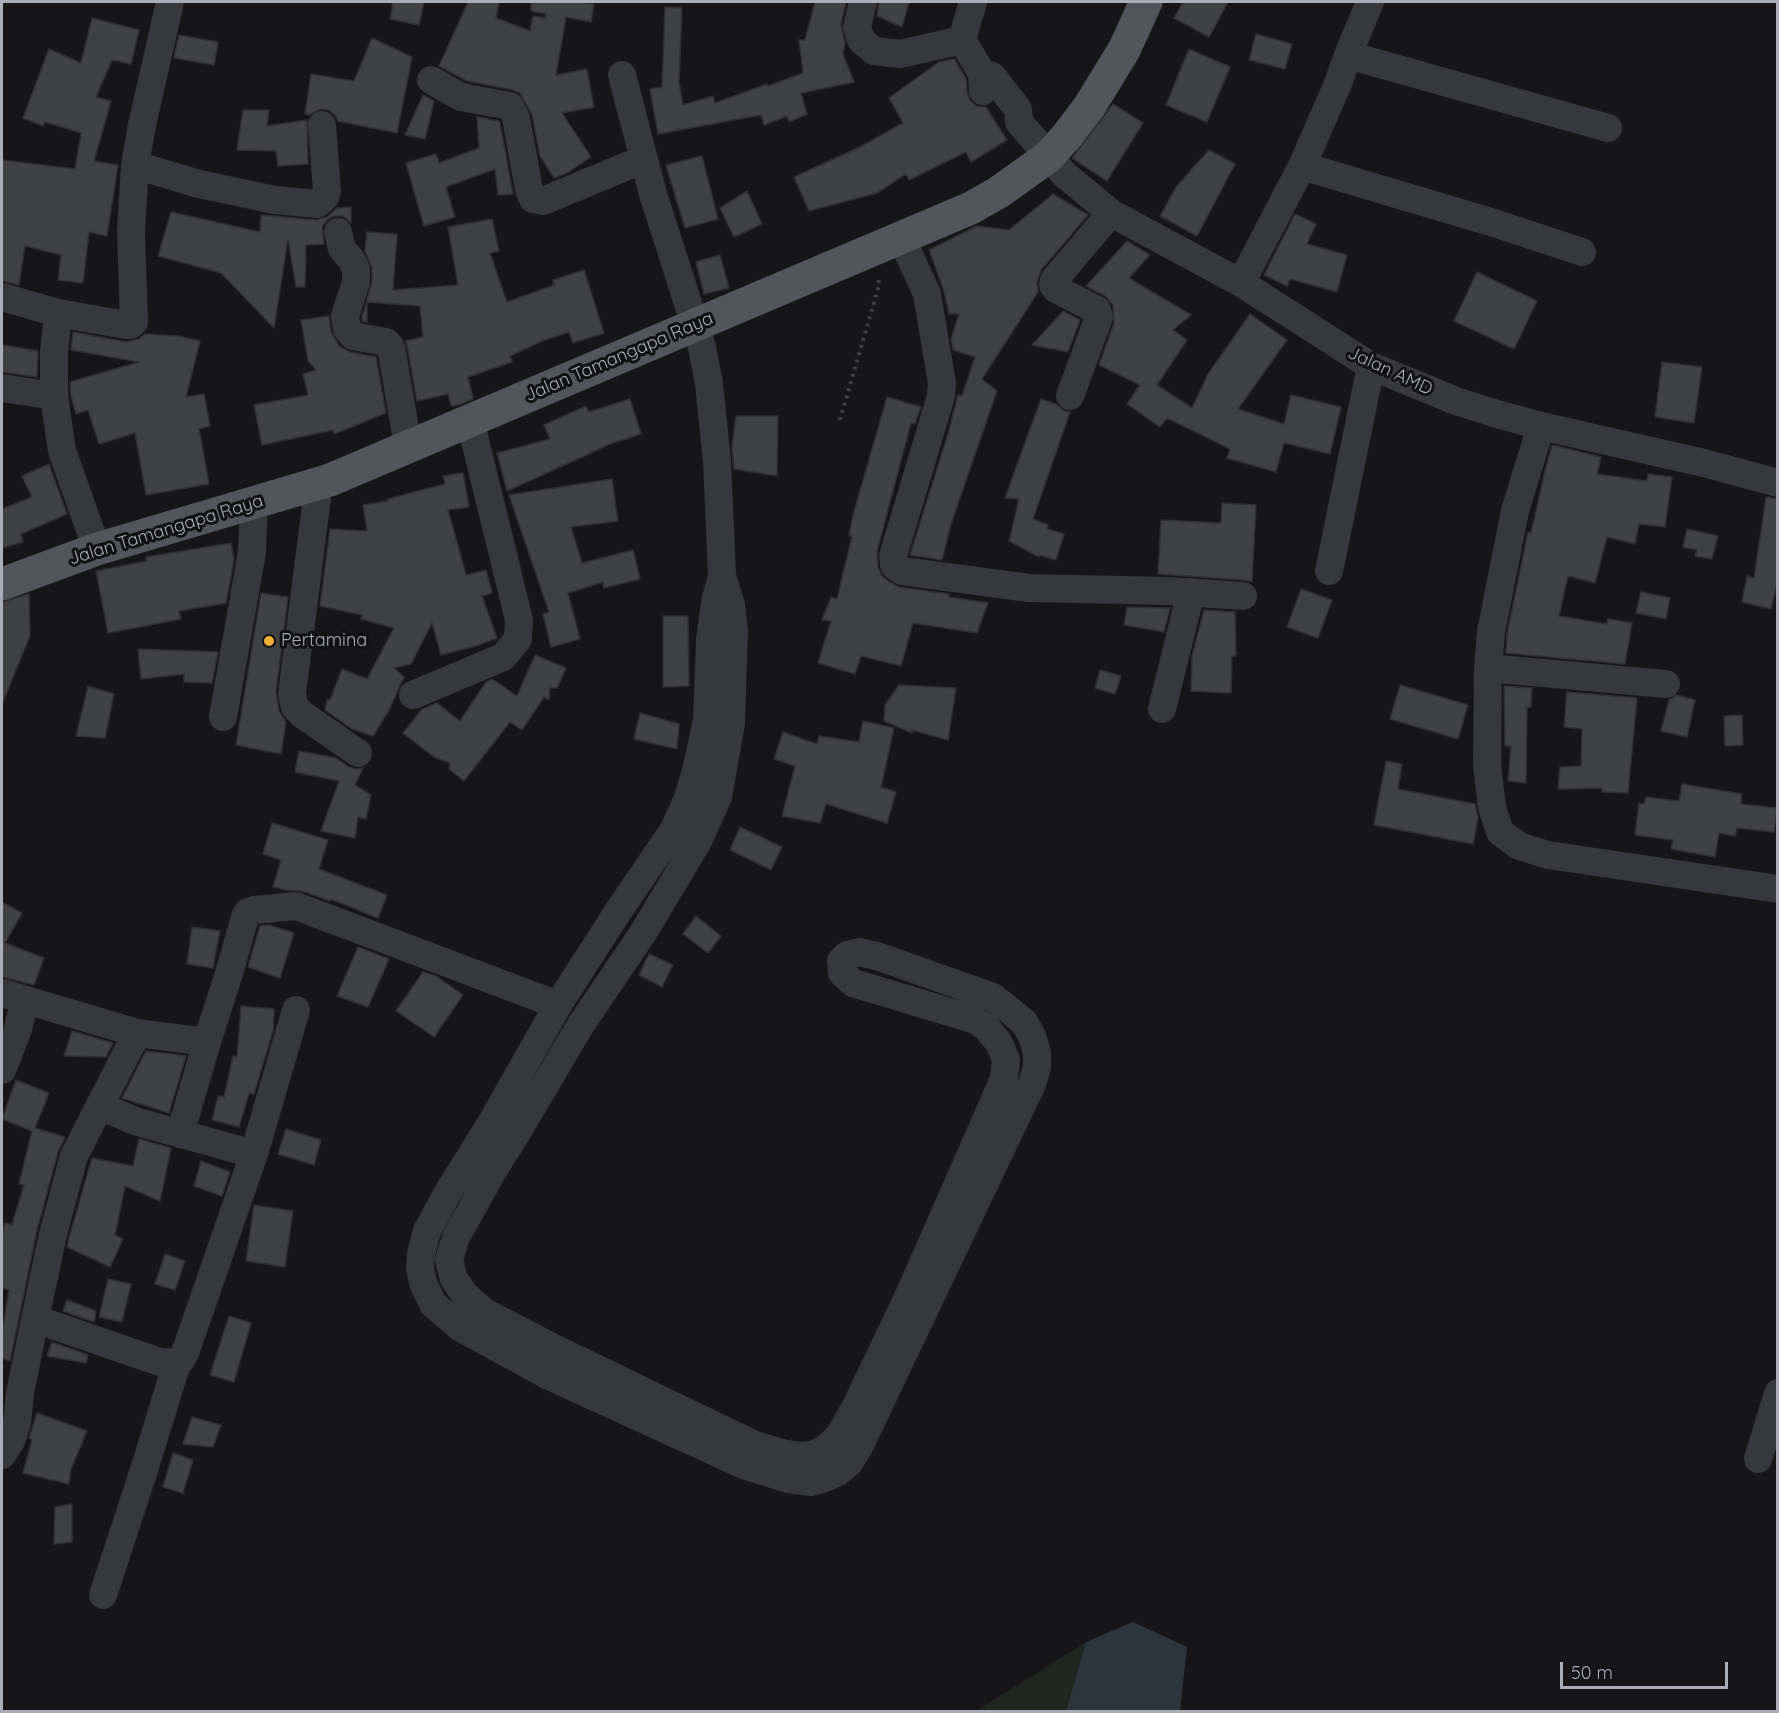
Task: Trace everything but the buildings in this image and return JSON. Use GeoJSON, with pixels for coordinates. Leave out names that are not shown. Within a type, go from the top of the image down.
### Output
{"type":"FeatureCollection","features":[{"type":"Feature","properties":{"kind":"main road","name":"Jalan Tamangapa Raya"},"geometry":{"type":"LineString","coordinates":[[2,584],[97,549],[320,482],[971,208],[1048,157],[1089,107],[1124,50],[1146,2]]}},
{"type":"Feature","properties":{"kind":"street"},"geometry":{"type":"LineString","coordinates":[[2,297],[58,313],[126,325],[134,322],[131,249],[135,165],[170,2]]}},
{"type":"Feature","properties":{"kind":"street"},"geometry":{"type":"LineString","coordinates":[[863,2],[857,27],[861,40],[874,51],[900,54],[962,40],[973,2]]}},
{"type":"Feature","properties":{"kind":"street"},"geometry":{"type":"LineString","coordinates":[[1241,284],[1302,166],[1370,2]]}},
{"type":"Feature","properties":{"kind":"street","name":"Jalan AMD"},"geometry":{"type":"LineString","coordinates":[[962,40],[982,74],[992,76],[1018,109],[1020,122],[1048,157],[1064,174],[1111,213],[1241,284],[1371,366],[1456,401],[1541,426],[1704,463],[1778,483]]}},
{"type":"Feature","properties":{"kind":"street"},"geometry":{"type":"LineString","coordinates":[[1348,55],[1608,128]]}},
{"type":"Feature","properties":{"kind":"street"},"geometry":{"type":"LineString","coordinates":[[622,75],[644,159],[710,384],[717,461],[722,576],[731,605],[734,654],[731,723],[718,797],[697,843],[643,933],[580,1026],[494,1169],[456,1237],[449,1260],[454,1279],[465,1295],[484,1312],[621,1381],[755,1445],[800,1456],[812,1455],[825,1449],[839,1436],[855,1408],[910,1293],[1004,1079],[1006,1060],[999,1043],[987,1028],[976,1020],[853,983],[842,973],[841,961],[847,955],[859,951],[993,997],[1024,1022],[1032,1036],[1037,1053],[1037,1067],[1032,1084],[860,1447],[849,1463],[828,1478],[811,1482],[788,1479],[746,1466],[547,1375],[461,1328],[433,1304],[423,1283],[420,1268],[427,1231],[558,1005],[673,831],[688,798],[698,767],[707,720],[710,640],[714,602],[722,576]]}},
{"type":"Feature","properties":{"kind":"street"},"geometry":{"type":"LineString","coordinates":[[431,80],[461,97],[510,106],[516,118],[529,189],[533,199],[543,201],[644,159]]}},
{"type":"Feature","properties":{"kind":"street"},"geometry":{"type":"LineString","coordinates":[[135,165],[199,184],[275,200],[317,204],[325,196],[327,190],[322,125]]}},
{"type":"Feature","properties":{"kind":"street"},"geometry":{"type":"LineString","coordinates":[[1302,166],[1491,222],[1582,252]]}},
{"type":"Feature","properties":{"kind":"street"},"geometry":{"type":"LineString","coordinates":[[1070,396],[1099,317],[1097,310],[1056,289],[1053,285],[1054,280],[1111,213]]}},
{"type":"Feature","properties":{"kind":"street"},"geometry":{"type":"LineString","coordinates":[[338,232],[342,249],[356,269],[356,282],[345,316],[347,329],[353,336],[386,342],[391,347],[408,446]]}},
{"type":"Feature","properties":{"kind":"street"},"geometry":{"type":"LineString","coordinates":[[888,243],[927,294],[942,383],[893,556],[897,568],[902,572],[1029,588],[1191,592],[1242,596]]}},
{"type":"Feature","properties":{"kind":"street"},"geometry":{"type":"LineString","coordinates":[[58,313],[54,353],[54,396],[62,451],[97,549]]}},
{"type":"Feature","properties":{"kind":"street"},"geometry":{"type":"LineString","coordinates":[[1329,571],[1371,366]]}},
{"type":"Feature","properties":{"kind":"street"},"geometry":{"type":"LineString","coordinates":[[2,388],[54,396]]}},
{"type":"Feature","properties":{"kind":"street"},"geometry":{"type":"LineString","coordinates":[[413,695],[503,657],[518,639],[519,620],[470,420]]}},
{"type":"Feature","properties":{"kind":"street"},"geometry":{"type":"LineString","coordinates":[[1541,426],[1515,511],[1491,632],[1488,668],[1487,766],[1492,807],[1500,832],[1519,846],[1548,855],[1778,889]]}},
{"type":"Feature","properties":{"kind":"street"},"geometry":{"type":"LineString","coordinates":[[320,482],[292,694],[295,707],[303,715],[358,753]]}},
{"type":"Feature","properties":{"kind":"street"},"geometry":{"type":"LineString","coordinates":[[223,717],[252,552],[254,502]]}},
{"type":"Feature","properties":{"kind":"street"},"geometry":{"type":"LineString","coordinates":[[1162,709],[1191,592]]}},
{"type":"Feature","properties":{"kind":"street"},"geometry":{"type":"LineString","coordinates":[[1488,668],[1666,684]]}},
{"type":"Feature","properties":{"kind":"street"},"geometry":{"type":"LineString","coordinates":[[180,1134],[244,917],[248,912],[296,906],[558,1005]]}},
{"type":"Feature","properties":{"kind":"street"},"geometry":{"type":"LineString","coordinates":[[2,1070],[17,1032],[13,997],[136,1033],[207,1042]]}},
{"type":"Feature","properties":{"kind":"street"},"geometry":{"type":"LineString","coordinates":[[103,1595],[177,1363],[185,1353],[254,1154],[296,1010]]}},
{"type":"Feature","properties":{"kind":"street"},"geometry":{"type":"LineString","coordinates":[[2,1455],[11,1441],[17,1423],[20,1393],[53,1234],[74,1156],[136,1033]]}},
{"type":"Feature","properties":{"kind":"street"},"geometry":{"type":"LineString","coordinates":[[1006,1060],[1037,1053]]}},
{"type":"Feature","properties":{"kind":"street"},"geometry":{"type":"LineString","coordinates":[[99,1106],[138,1122],[254,1154]]}},
{"type":"Feature","properties":{"kind":"street"},"geometry":{"type":"LineString","coordinates":[[423,1283],[454,1279]]}},
{"type":"Feature","properties":{"kind":"street"},"geometry":{"type":"LineString","coordinates":[[35,1319],[160,1362],[177,1363]]}},
{"type":"Feature","properties":{"kind":"street"},"geometry":{"type":"LineString","coordinates":[[1758,1459],[1778,1393]]}},
{"type":"Feature","properties":{"kind":"street"},"geometry":{"type":"LineString","coordinates":[[825,1449],[828,1478]]}},
{"type":"Feature","properties":{"kind":"path"},"geometry":{"type":"LineString","coordinates":[[840,420],[879,285],[888,243]]}},
{"type":"Feature","properties":{"kind":"shaded area"},"geometry":{"type":"Polygon","coordinates":[[[1133,1622],[1187,1647],[1180,1711],[1066,1711],[1086,1642],[1133,1622]]]}},
{"type":"Feature","properties":{"kind":"shaded area"},"geometry":{"type":"Polygon","coordinates":[[[1086,1642],[1066,1711],[976,1711],[1086,1642]]]}},
{"type":"Feature","properties":{"kind":"place","name":"Pertamina"},"geometry":{"type":"Point","coordinates":[269,641]}}]}
